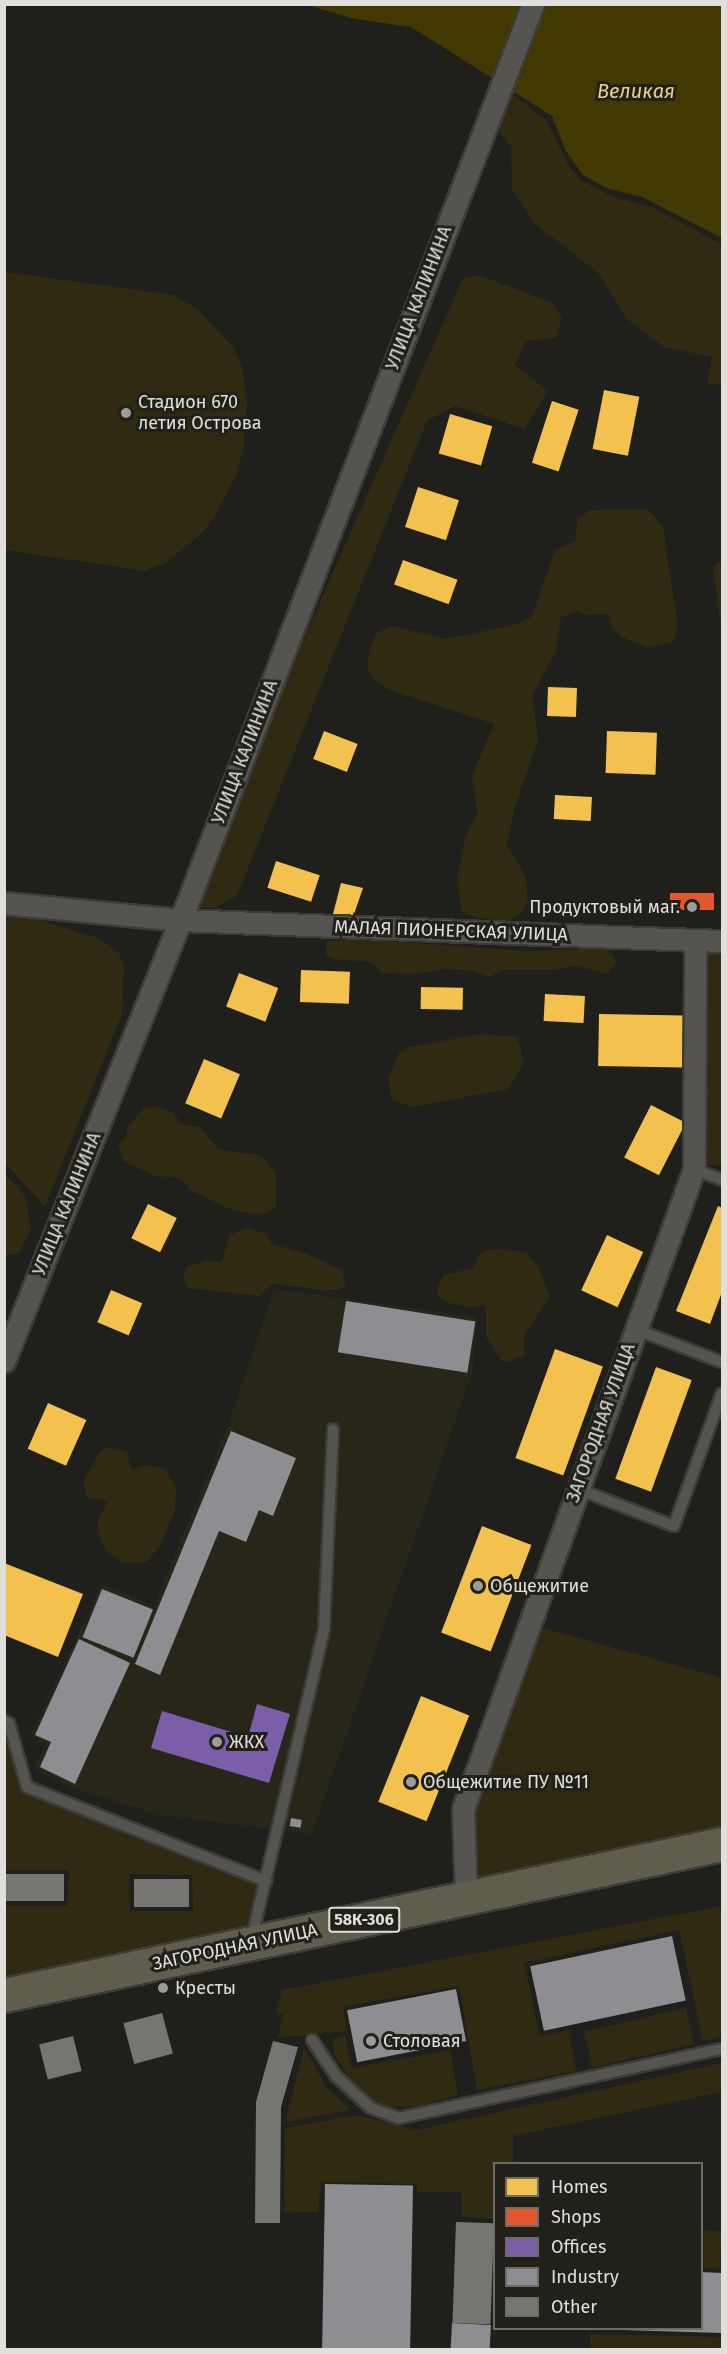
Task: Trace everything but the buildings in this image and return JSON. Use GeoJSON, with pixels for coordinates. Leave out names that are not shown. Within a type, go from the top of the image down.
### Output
{"type":"FeatureCollection","features":[{"type":"Feature","properties":{"kind":"highway","name":"ЗАГОРОДНАЯ УЛИЦА"},"geometry":{"type":"LineString","coordinates":[[4,1995],[723,1844]]}},
{"type":"Feature","properties":{"kind":"street","name":"УЛИЦА КАЛИНИНА"},"geometry":{"type":"LineString","coordinates":[[4,1361],[180,920],[533,4]]}},
{"type":"Feature","properties":{"kind":"street","name":"МАЛАЯ ПИОНЕРСКАЯ УЛИЦА"},"geometry":{"type":"LineString","coordinates":[[4,903],[180,920],[723,941]]}},
{"type":"Feature","properties":{"kind":"street","name":"ЗАГОРОДНАЯ УЛИЦА"},"geometry":{"type":"LineString","coordinates":[[466,1898],[463,1809],[694,1169],[695,941]]}},
{"type":"Feature","properties":{"kind":"lane"},"geometry":{"type":"LineString","coordinates":[[694,1169],[723,1180]]}},
{"type":"Feature","properties":{"kind":"lane"},"geometry":{"type":"LineString","coordinates":[[635,1329],[723,1362]]}},
{"type":"Feature","properties":{"kind":"lane"},"geometry":{"type":"LineString","coordinates":[[578,1489],[674,1526],[723,1393]]}},
{"type":"Feature","properties":{"kind":"lane"},"geometry":{"type":"LineString","coordinates":[[251,1944],[324,1629],[333,1429]]}},
{"type":"Feature","properties":{"kind":"lane"},"geometry":{"type":"LineString","coordinates":[[4,1721],[9,1723],[27,1787],[266,1881]]}},
{"type":"Feature","properties":{"kind":"lane"},"geometry":{"type":"LineString","coordinates":[[312,2040],[336,2076],[371,2108],[399,2118],[723,2049]]}},
{"type":"Feature","properties":{"kind":"shaded area"},"geometry":{"type":"Polygon","coordinates":[[[511,93],[546,120],[570,168],[581,180],[611,196],[651,207],[722,244],[722,384],[707,385],[712,357],[664,347],[627,319],[599,274],[533,222],[512,189],[511,147],[497,129],[511,93]]]}},
{"type":"Feature","properties":{"kind":"shaded area","name":"Стадион 670 летия Острова"},"geometry":{"type":"Polygon","coordinates":[[[5,272],[174,295],[197,309],[234,348],[242,367],[247,403],[244,444],[237,473],[214,518],[200,535],[167,562],[145,571],[5,550],[5,272]]]}},
{"type":"Feature","properties":{"kind":"shaded area"},"geometry":{"type":"Polygon","coordinates":[[[479,275],[552,303],[562,318],[556,338],[525,341],[515,365],[548,391],[524,429],[455,406],[427,421],[237,896],[215,908],[193,907],[190,896],[463,278],[479,275]]]}},
{"type":"Feature","properties":{"kind":"shaded area"},"geometry":{"type":"Polygon","coordinates":[[[648,509],[663,527],[678,627],[673,642],[648,648],[622,637],[612,627],[608,614],[585,615],[578,611],[561,617],[556,652],[532,695],[538,740],[514,810],[507,845],[526,877],[528,901],[521,914],[508,922],[473,917],[461,911],[457,877],[465,838],[477,812],[472,775],[494,724],[389,690],[372,677],[367,667],[370,647],[376,633],[392,626],[447,639],[518,624],[532,616],[555,550],[575,541],[577,521],[589,510],[648,509]]]}},
{"type":"Feature","properties":{"kind":"shaded area"},"geometry":{"type":"Polygon","coordinates":[[[718,562],[722,562],[722,636],[713,570],[718,562]]]}},
{"type":"Feature","properties":{"kind":"shaded area"},"geometry":{"type":"Polygon","coordinates":[[[5,917],[37,919],[98,938],[119,953],[124,967],[122,1014],[45,1207],[5,1163],[5,917]]]}},
{"type":"Feature","properties":{"kind":"shaded area"},"geometry":{"type":"Polygon","coordinates":[[[358,939],[527,951],[602,948],[612,952],[616,963],[608,974],[576,966],[555,970],[502,970],[490,977],[474,971],[445,969],[416,974],[383,973],[371,962],[333,959],[326,955],[327,941],[358,939]]]}},
{"type":"Feature","properties":{"kind":"shaded area"},"geometry":{"type":"Polygon","coordinates":[[[701,947],[722,947],[722,1165],[701,1165],[701,947]]]}},
{"type":"Feature","properties":{"kind":"shaded area"},"geometry":{"type":"Polygon","coordinates":[[[482,1034],[516,1037],[520,1045],[523,1064],[508,1089],[413,1107],[392,1100],[388,1080],[399,1053],[407,1047],[482,1034]]]}},
{"type":"Feature","properties":{"kind":"shaded area"},"geometry":{"type":"Polygon","coordinates":[[[156,1106],[172,1112],[182,1124],[200,1127],[219,1150],[256,1154],[267,1161],[276,1174],[276,1207],[260,1215],[232,1210],[193,1192],[179,1178],[154,1176],[123,1161],[118,1145],[126,1136],[128,1126],[144,1108],[156,1106]]]}},
{"type":"Feature","properties":{"kind":"shaded area"},"geometry":{"type":"Polygon","coordinates":[[[5,1174],[25,1196],[31,1229],[19,1253],[5,1256],[5,1174]]]}},
{"type":"Feature","properties":{"kind":"shaded area"},"geometry":{"type":"Polygon","coordinates":[[[247,1228],[266,1234],[272,1244],[308,1254],[342,1270],[346,1285],[339,1290],[322,1290],[273,1284],[259,1296],[188,1288],[183,1279],[186,1267],[208,1260],[221,1263],[230,1235],[247,1228]]]}},
{"type":"Feature","properties":{"kind":"shaded area"},"geometry":{"type":"Polygon","coordinates":[[[503,1249],[527,1253],[539,1268],[550,1296],[524,1336],[524,1355],[509,1362],[502,1361],[486,1337],[486,1305],[471,1308],[446,1302],[438,1297],[437,1287],[444,1275],[474,1268],[479,1255],[486,1250],[503,1249]]]}},
{"type":"Feature","properties":{"kind":"shaded area"},"geometry":{"type":"Polygon","coordinates":[[[274,1289],[478,1317],[472,1373],[312,1834],[160,1815],[73,1788],[33,1769],[46,1744],[30,1736],[102,1584],[154,1605],[226,1430],[274,1289]]]}},
{"type":"Feature","properties":{"kind":"shaded area"},"geometry":{"type":"Polygon","coordinates":[[[107,1447],[127,1451],[132,1469],[147,1465],[165,1469],[176,1487],[175,1511],[160,1545],[147,1562],[123,1563],[107,1553],[98,1534],[98,1520],[108,1500],[87,1498],[83,1482],[99,1453],[107,1447]]]}},
{"type":"Feature","properties":{"kind":"shaded area"},"geometry":{"type":"Polygon","coordinates":[[[536,1626],[722,1678],[722,1840],[471,1893],[467,1810],[536,1626]]]}},
{"type":"Feature","properties":{"kind":"shaded area"},"geometry":{"type":"Polygon","coordinates":[[[4,1727],[23,1787],[260,1884],[247,1940],[5,1989],[5,1906],[67,1906],[69,1870],[5,1870],[4,1727]],[[129,1874],[130,1911],[193,1911],[192,1875],[129,1874]]]}},
{"type":"Feature","properties":{"kind":"shaded area"},"geometry":{"type":"Polygon","coordinates":[[[722,1906],[722,2036],[703,2041],[679,1930],[524,1963],[540,2036],[569,2030],[576,2071],[477,2090],[459,1986],[343,2007],[347,2031],[277,2038],[284,2015],[276,2012],[282,1990],[722,1906]]]}},
{"type":"Feature","properties":{"kind":"shaded area"},"geometry":{"type":"Polygon","coordinates":[[[686,2008],[694,2044],[592,2068],[584,2032],[686,2008]]]}},
{"type":"Feature","properties":{"kind":"shaded area"},"geometry":{"type":"Polygon","coordinates":[[[345,2035],[352,2068],[450,2050],[458,2095],[421,2106],[388,2107],[376,2101],[353,2082],[335,2056],[332,2040],[345,2035]]]}},
{"type":"Feature","properties":{"kind":"shaded area"},"geometry":{"type":"Polygon","coordinates":[[[304,2047],[327,2088],[351,2110],[285,2122],[304,2047]]]}},
{"type":"Feature","properties":{"kind":"shaded area"},"geometry":{"type":"Polygon","coordinates":[[[722,2063],[722,2092],[513,2136],[513,2162],[493,2162],[493,2219],[462,2217],[461,2192],[417,2192],[417,2184],[321,2182],[318,2212],[284,2213],[285,2128],[357,2115],[416,2130],[722,2063]]]}},
{"type":"Feature","properties":{"kind":"shaded area"},"geometry":{"type":"Polygon","coordinates":[[[703,2230],[722,2231],[720,2269],[703,2268],[703,2230]]]}},
{"type":"Feature","properties":{"kind":"shaded area"},"geometry":{"type":"Polygon","coordinates":[[[590,2334],[722,2337],[722,2349],[590,2349],[590,2334]]]}},
{"type":"Feature","properties":{"kind":"water","name":"Великая"},"geometry":{"type":"Polygon","coordinates":[[[307,5],[722,5],[722,238],[642,197],[606,188],[583,175],[566,151],[552,116],[411,27],[355,19],[307,5]]]}},
{"type":"Feature","properties":{"kind":"place","name":"Стадион 670 летия Острова"},"geometry":{"type":"Point","coordinates":[126,413]}},
{"type":"Feature","properties":{"kind":"place","name":"Продуктовый маг."},"geometry":{"type":"Point","coordinates":[692,907]}},
{"type":"Feature","properties":{"kind":"place","name":"Общежитие"},"geometry":{"type":"Point","coordinates":[478,1586]}},
{"type":"Feature","properties":{"kind":"place","name":"ЖКХ"},"geometry":{"type":"Point","coordinates":[217,1742]}},
{"type":"Feature","properties":{"kind":"place","name":"Общежитие ПУ №11"},"geometry":{"type":"Point","coordinates":[411,1782]}},
{"type":"Feature","properties":{"kind":"place","name":"Кресты"},"geometry":{"type":"Point","coordinates":[163,1988]}},
{"type":"Feature","properties":{"kind":"place","name":"Столовая"},"geometry":{"type":"Point","coordinates":[371,2041]}}]}
